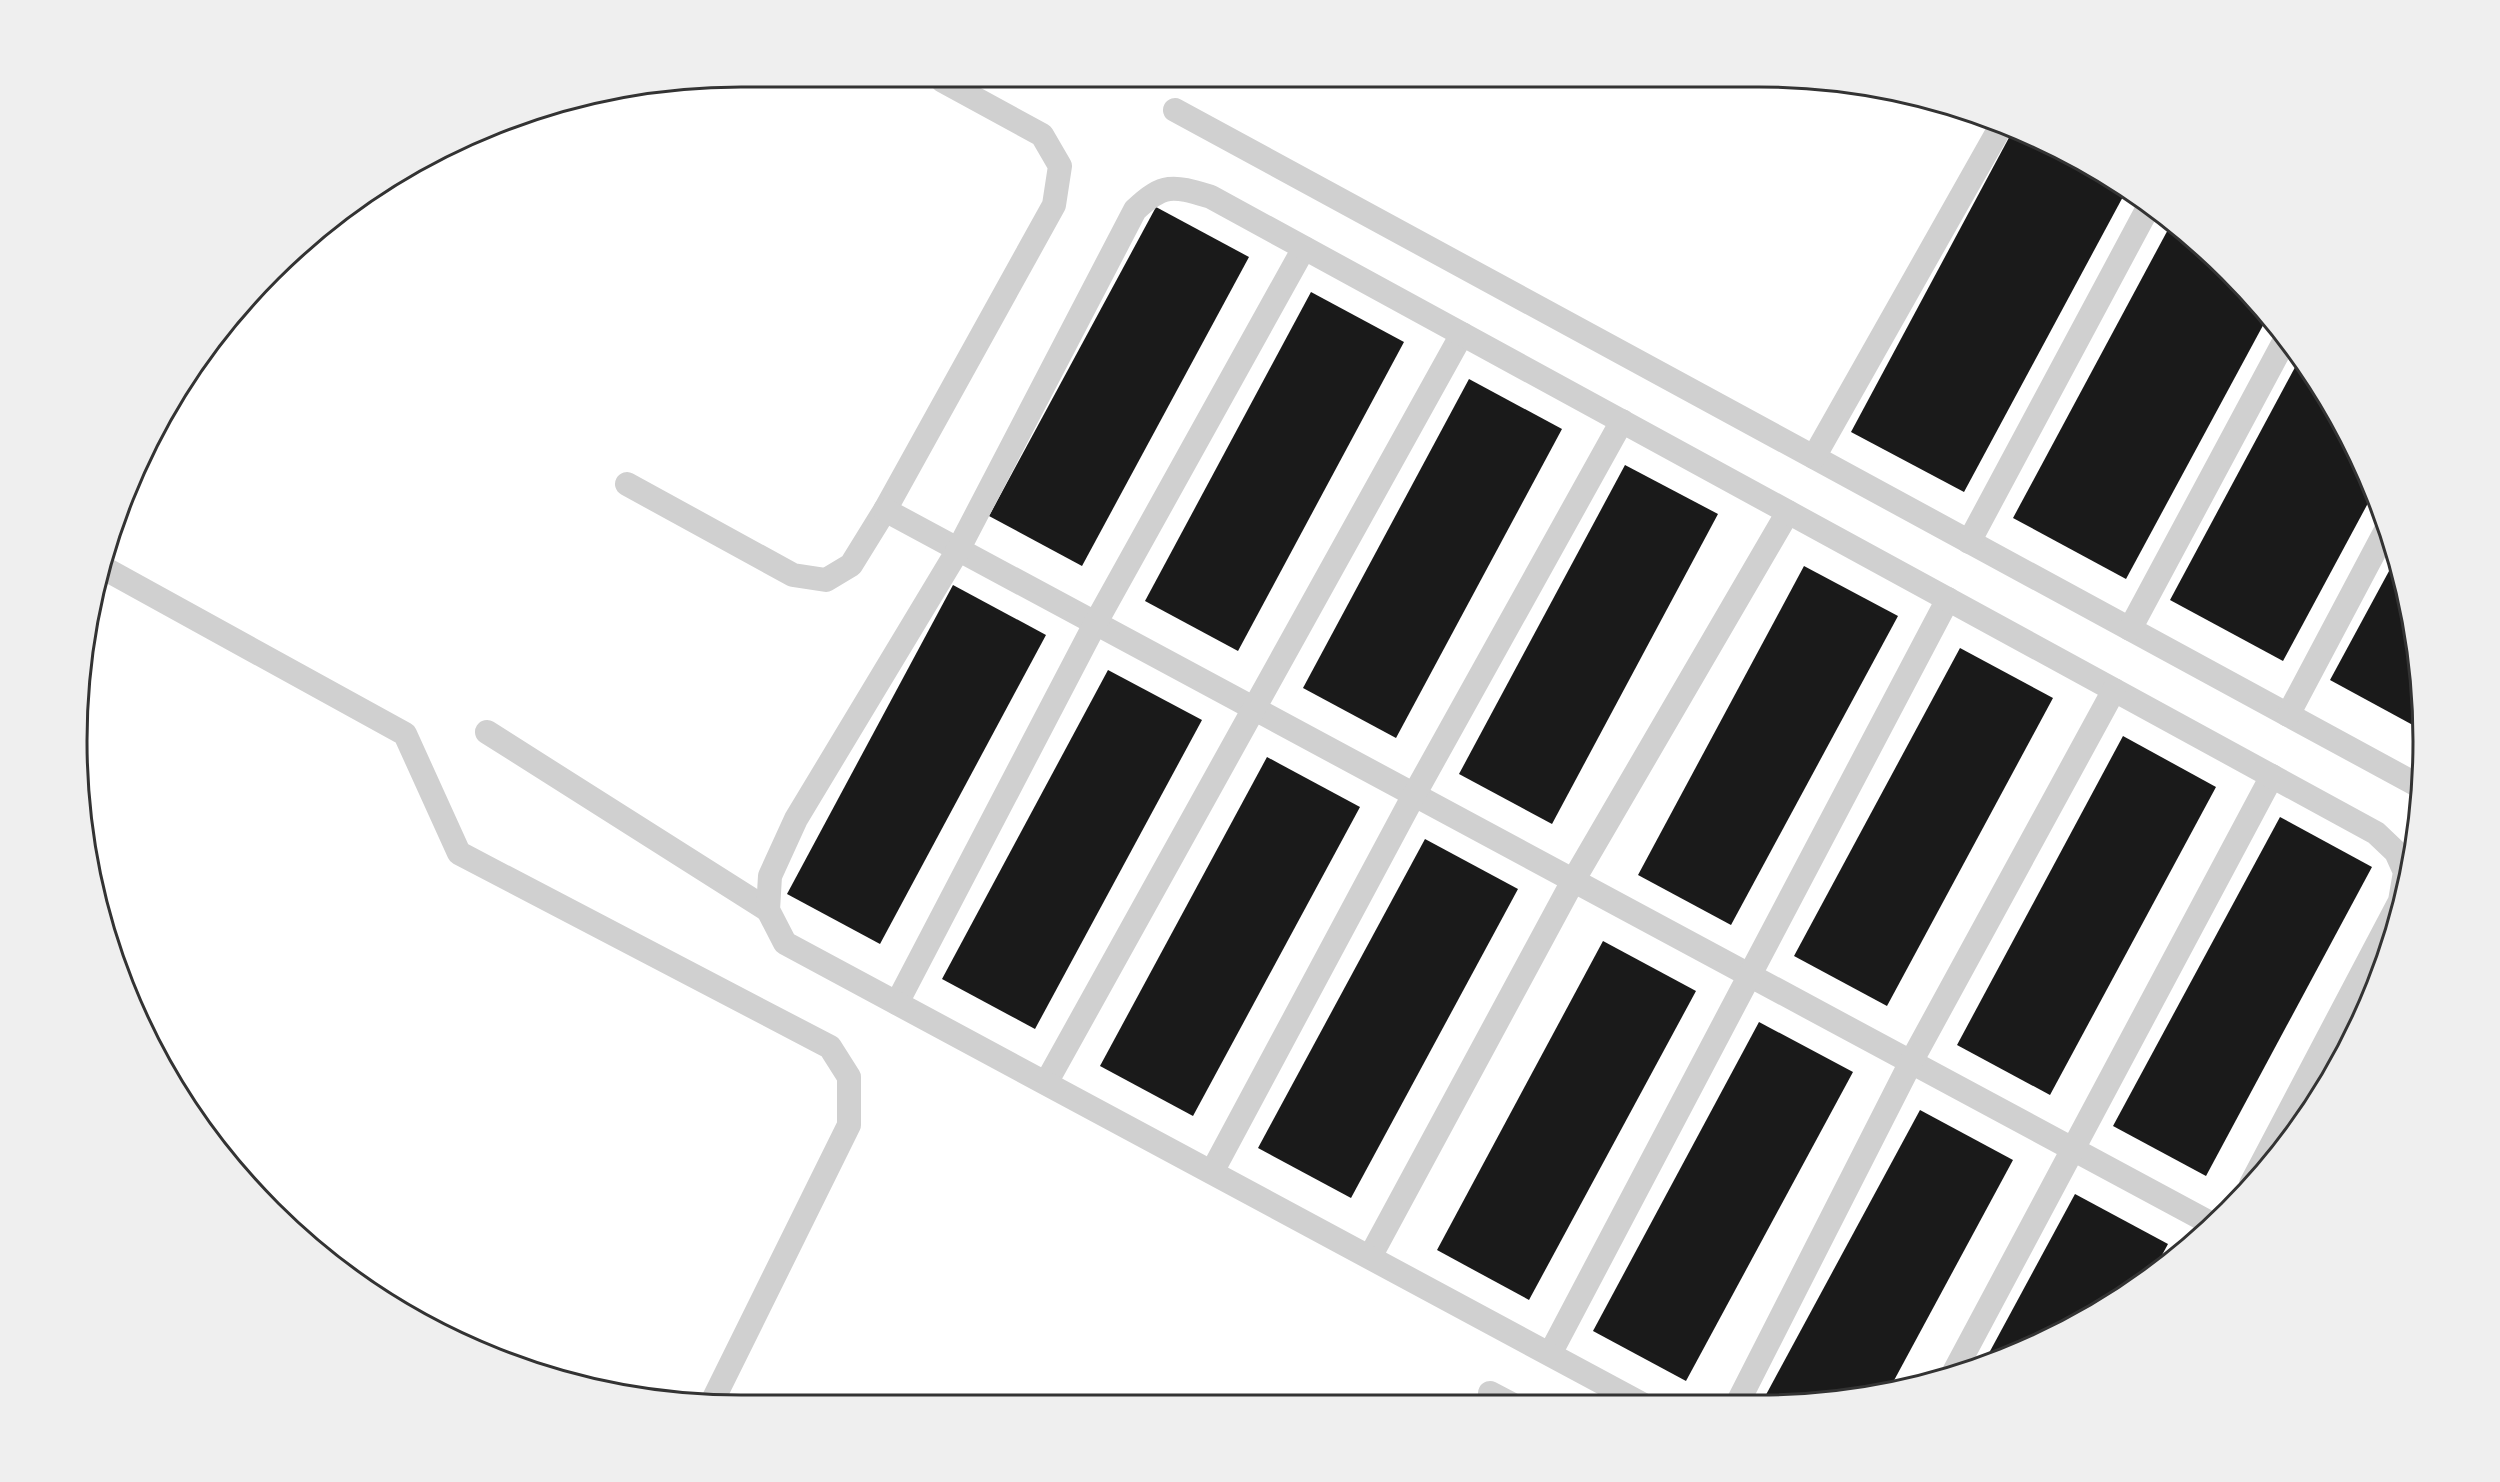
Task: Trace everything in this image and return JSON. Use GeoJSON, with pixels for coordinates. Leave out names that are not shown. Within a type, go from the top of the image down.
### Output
{"type":"FeatureCollection","features":[{"type":"Feature","properties":{"kind":"lane"},"geometry":{"type":"LineString","coordinates":[[627,484],[793,575],[826,580],[851,565],[885,510],[1054,204],[1060,166],[1042,135],[954,87]]}},
{"type":"Feature","properties":{"kind":"lane"},"geometry":{"type":"LineString","coordinates":[[1175,110],[2412,782]]}},
{"type":"Feature","properties":{"kind":"lane"},"geometry":{"type":"LineString","coordinates":[[1814,458],[1997,133]]}},
{"type":"Feature","properties":{"kind":"lane"},"geometry":{"type":"LineString","coordinates":[[768,910],[770,876],[796,819],[958,550],[1135,210],[1152,194],[1178,187],[1211,197],[2376,833],[2396,852],[2401,863]]}},
{"type":"Feature","properties":{"kind":"lane"},"geometry":{"type":"LineString","coordinates":[[1969,542],[2145,213]]}},
{"type":"Feature","properties":{"kind":"lane"},"geometry":{"type":"LineString","coordinates":[[897,1003],[1095,624],[1304,248]]}},
{"type":"Feature","properties":{"kind":"lane"},"geometry":{"type":"LineString","coordinates":[[1046,1083],[1462,334]]}},
{"type":"Feature","properties":{"kind":"lane"},"geometry":{"type":"LineString","coordinates":[[2130,629],[2281,347]]}},
{"type":"Feature","properties":{"kind":"lane"},"geometry":{"type":"LineString","coordinates":[[1212,1172],[1414,795],[1622,422]]}},
{"type":"Feature","properties":{"kind":"lane"},"geometry":{"type":"LineString","coordinates":[[885,510],[2204,1220]]}},
{"type":"Feature","properties":{"kind":"lane"},"geometry":{"type":"LineString","coordinates":[[1370,1257],[1573,881],[1788,512]]}},
{"type":"Feature","properties":{"kind":"lane"},"geometry":{"type":"LineString","coordinates":[[2288,715],[2381,540]]}},
{"type":"Feature","properties":{"kind":"lane"},"geometry":{"type":"LineString","coordinates":[[109,572],[405,734],[459,854],[830,1047],[849,1077],[849,1125],[716,1394]]}},
{"type":"Feature","properties":{"kind":"lane"},"geometry":{"type":"LineString","coordinates":[[1550,1354],[1948,599]]}},
{"type":"Feature","properties":{"kind":"lane"},"geometry":{"type":"LineString","coordinates":[[1742,1395],[1911,1062],[2114,690]]}},
{"type":"Feature","properties":{"kind":"lane"},"geometry":{"type":"LineString","coordinates":[[487,732],[768,910],[786,943],[1625,1395]]}},
{"type":"Feature","properties":{"kind":"lane"},"geometry":{"type":"LineString","coordinates":[[1959,1363],[2272,776]]}},
{"type":"Feature","properties":{"kind":"lane"},"geometry":{"type":"LineString","coordinates":[[2269,1150],[2384,933]]}},
{"type":"Feature","properties":{"kind":"building"},"geometry":{"type":"Polygon","coordinates":[[[2009,137],[2048,154],[2123,197],[1964,492],[1851,432],[2009,137]]]}},
{"type":"Feature","properties":{"kind":"building"},"geometry":{"type":"Polygon","coordinates":[[[1156,207],[1249,257],[1082,566],[989,516],[1156,207]]]}},
{"type":"Feature","properties":{"kind":"building"},"geometry":{"type":"Polygon","coordinates":[[[2167,231],[2221,279],[2263,325],[2126,579],[2013,518],[2167,231]]]}},
{"type":"Feature","properties":{"kind":"building"},"geometry":{"type":"Polygon","coordinates":[[[1311,292],[1404,342],[1238,651],[1145,601],[1311,292]]]}},
{"type":"Feature","properties":{"kind":"building"},"geometry":{"type":"Polygon","coordinates":[[[2295,367],[2346,452],[2368,504],[2283,661],[2170,600],[2295,367]]]}},
{"type":"Feature","properties":{"kind":"building"},"geometry":{"type":"Polygon","coordinates":[[[1469,379],[1562,429],[1396,738],[1303,688],[1469,379]]]}},
{"type":"Feature","properties":{"kind":"building"},"geometry":{"type":"Polygon","coordinates":[[[1625,465],[1718,514],[1552,824],[1459,774],[1625,465]]]}},
{"type":"Feature","properties":{"kind":"building"},"geometry":{"type":"Polygon","coordinates":[[[1804,566],[1898,616],[1731,925],[1638,875],[1804,566]]]}},
{"type":"Feature","properties":{"kind":"building"},"geometry":{"type":"Polygon","coordinates":[[[2390,569],[2407,656],[2413,725],[2330,680],[2390,569]]]}},
{"type":"Feature","properties":{"kind":"building"},"geometry":{"type":"Polygon","coordinates":[[[953,585],[1046,635],[880,944],[787,894],[953,585]]]}},
{"type":"Feature","properties":{"kind":"building"},"geometry":{"type":"Polygon","coordinates":[[[1960,648],[2053,698],[1887,1006],[1794,956],[1960,648]]]}},
{"type":"Feature","properties":{"kind":"building"},"geometry":{"type":"Polygon","coordinates":[[[1108,670],[1202,720],[1035,1029],[942,979],[1108,670]]]}},
{"type":"Feature","properties":{"kind":"building"},"geometry":{"type":"Polygon","coordinates":[[[2123,736],[2216,787],[2050,1095],[1957,1045],[2123,736]]]}},
{"type":"Feature","properties":{"kind":"building"},"geometry":{"type":"Polygon","coordinates":[[[1267,757],[1360,807],[1193,1116],[1100,1066],[1267,757]]]}},
{"type":"Feature","properties":{"kind":"building"},"geometry":{"type":"Polygon","coordinates":[[[2280,817],[2372,867],[2206,1176],[2113,1126],[2280,817]]]}},
{"type":"Feature","properties":{"kind":"building"},"geometry":{"type":"Polygon","coordinates":[[[1425,839],[1518,889],[1351,1198],[1258,1148],[1425,839]]]}},
{"type":"Feature","properties":{"kind":"building"},"geometry":{"type":"Polygon","coordinates":[[[1603,941],[1696,991],[1529,1300],[1437,1250],[1603,941]]]}},
{"type":"Feature","properties":{"kind":"building"},"geometry":{"type":"Polygon","coordinates":[[[1759,1022],[1853,1072],[1686,1381],[1593,1331],[1759,1022]]]}},
{"type":"Feature","properties":{"kind":"building"},"geometry":{"type":"Polygon","coordinates":[[[1920,1110],[2013,1160],[1894,1380],[1802,1394],[1766,1395],[1920,1110]]]}},
{"type":"Feature","properties":{"kind":"building"},"geometry":{"type":"Polygon","coordinates":[[[2075,1194],[2168,1244],[2157,1260],[2086,1307],[2048,1328],[1989,1352],[2075,1194]]]}}]}
